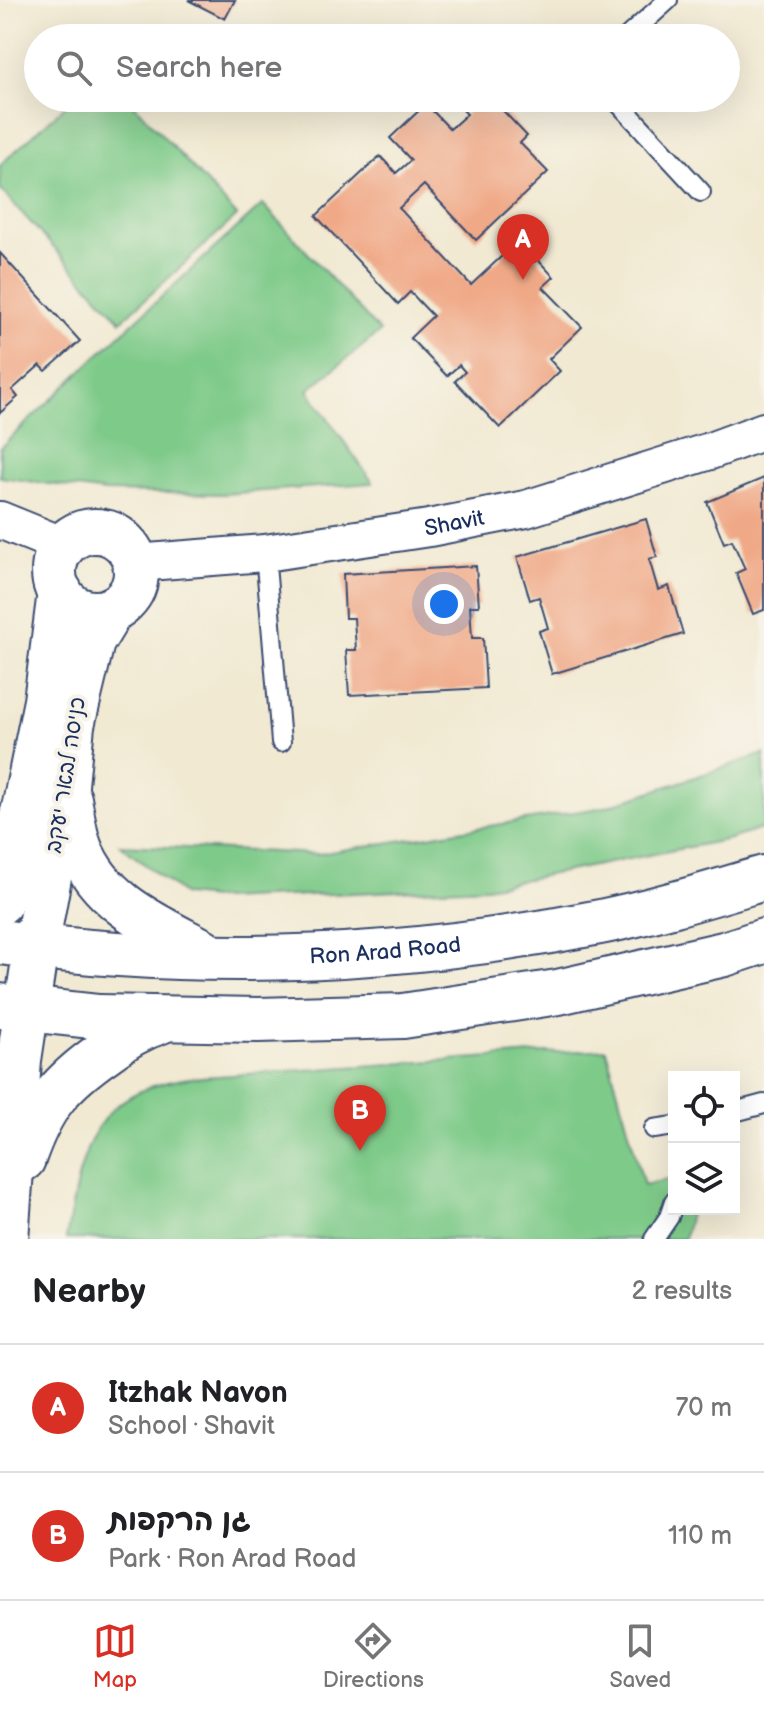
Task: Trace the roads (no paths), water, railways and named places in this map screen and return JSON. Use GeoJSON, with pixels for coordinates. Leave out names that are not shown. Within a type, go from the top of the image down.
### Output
{"type":"FeatureCollection","features":[{"type":"Feature","properties":{"kind":"street","name":"Shavit"},"geometry":{"type":"LineString","coordinates":[[135,563],[265,553],[429,528],[526,509],[764,431]]}},
{"type":"Feature","properties":{"kind":"street"},"geometry":{"type":"LineString","coordinates":[[0,520],[64,546]]}},
{"type":"Feature","properties":{"kind":"street"},"geometry":{"type":"LineString","coordinates":[[98,532],[122,541],[135,563],[134,586],[122,604],[100,613],[87,612],[67,602],[55,581],[55,569],[64,546],[85,533],[98,532]]}},
{"type":"Feature","properties":{"kind":"street"},"geometry":{"type":"LineString","coordinates":[[0,902],[12,822],[46,701],[60,592]]}},
{"type":"Feature","properties":{"kind":"street","name":"כניסה לבאר יעקב"},"geometry":{"type":"LineString","coordinates":[[7,1231],[19,1060],[14,1007],[18,945],[66,785],[72,725],[92,642],[112,609]]}},
{"type":"Feature","properties":{"kind":"street"},"geometry":{"type":"LineString","coordinates":[[66,785],[80,849],[105,891],[149,923],[219,959]]}},
{"type":"Feature","properties":{"kind":"street","name":"Ron Arad Road"},"geometry":{"type":"LineString","coordinates":[[18,945],[219,959],[373,954],[495,941],[603,922],[764,878]]}},
{"type":"Feature","properties":{"kind":"street"},"geometry":{"type":"LineString","coordinates":[[14,1007],[99,1017],[169,1019],[403,1016],[558,992],[724,954],[764,941]]}},
{"type":"Feature","properties":{"kind":"street"},"geometry":{"type":"LineString","coordinates":[[7,1231],[17,1180],[30,1138],[60,1089],[74,1073],[139,1028],[169,1019]]}},
{"type":"Feature","properties":{"kind":"lane"},"geometry":{"type":"LineString","coordinates":[[641,24],[668,0]]}},
{"type":"Feature","properties":{"kind":"lane"},"geometry":{"type":"LineString","coordinates":[[627,112],[701,192]]}},
{"type":"Feature","properties":{"kind":"lane"},"geometry":{"type":"LineString","coordinates":[[265,553],[281,742]]}},
{"type":"Feature","properties":{"kind":"lane"},"geometry":{"type":"LineString","coordinates":[[740,1110],[764,1104]]}},
{"type":"Feature","properties":{"kind":"lane"},"geometry":{"type":"LineString","coordinates":[[654,1129],[668,1127]]}},
{"type":"Feature","properties":{"kind":"lane"},"geometry":{"type":"LineString","coordinates":[[654,1239],[670,1215]]}},
{"type":"Feature","properties":{"kind":"place","name":"Itzhak Navon"},"geometry":{"type":"Point","coordinates":[523,280]}},
{"type":"Feature","properties":{"kind":"place","name":"גן הרקפות"},"geometry":{"type":"Point","coordinates":[360,1151]}}]}
